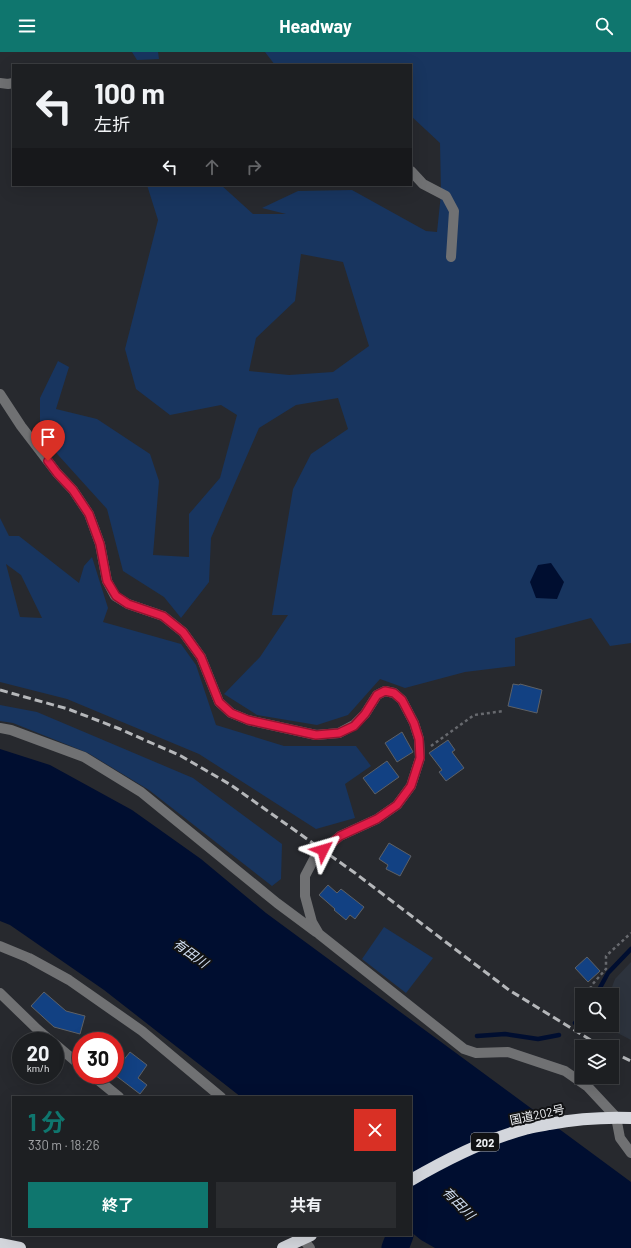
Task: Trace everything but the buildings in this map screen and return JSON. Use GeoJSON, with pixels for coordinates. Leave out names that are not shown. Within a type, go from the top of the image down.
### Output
{"type":"FeatureCollection","features":[{"type":"Feature","properties":{"kind":"highway","name":"国道202号"},"geometry":{"type":"LineString","coordinates":[[412,1179],[443,1161],[485,1142],[526,1128],[594,1118],[631,1118]]}},
{"type":"Feature","properties":{"kind":"highway"},"geometry":{"type":"LineString","coordinates":[[283,1248],[306,1239]]}},
{"type":"Feature","properties":{"kind":"highway"},"geometry":{"type":"LineString","coordinates":[[0,1244],[20,1248]]}},
{"type":"Feature","properties":{"kind":"street"},"geometry":{"type":"LineString","coordinates":[[0,83],[12,83]]}},
{"type":"Feature","properties":{"kind":"street"},"geometry":{"type":"LineString","coordinates":[[412,172],[423,184],[446,196],[454,211],[450,257]]}},
{"type":"Feature","properties":{"kind":"street"},"geometry":{"type":"LineString","coordinates":[[0,394],[21,426],[57,473],[73,490],[89,514],[100,544],[107,581],[116,596],[128,604],[163,616],[183,632],[201,657],[219,702],[231,713],[248,720],[316,735],[339,733],[354,726],[365,714],[377,695],[385,691],[394,693],[402,700],[414,723],[419,739],[420,758],[411,786],[397,805],[377,819],[340,836],[314,857],[305,876],[305,896],[312,922],[319,934]]}},
{"type":"Feature","properties":{"kind":"street"},"geometry":{"type":"LineString","coordinates":[[0,728],[10,730],[84,757],[142,792],[278,903],[464,1049],[476,1053],[508,1052],[565,1071],[588,1087],[616,1117],[620,1138],[631,1153]]}},
{"type":"Feature","properties":{"kind":"street"},"geometry":{"type":"LineString","coordinates":[[0,946],[29,958],[69,980],[142,1031],[220,1096]]}},
{"type":"Feature","properties":{"kind":"street"},"geometry":{"type":"LineString","coordinates":[[1,995],[40,1032]]}},
{"type":"Feature","properties":{"kind":"street"},"geometry":{"type":"LineString","coordinates":[[64,1052],[72,1058]]}},
{"type":"Feature","properties":{"kind":"street"},"geometry":{"type":"LineString","coordinates":[[103,1084],[118,1096]]}},
{"type":"Feature","properties":{"kind":"path"},"geometry":{"type":"LineString","coordinates":[[420,758],[427,749],[474,715],[504,711]]}},
{"type":"Feature","properties":{"kind":"path"},"geometry":{"type":"LineString","coordinates":[[591,988],[606,969],[606,956],[631,933]]}},
{"type":"Feature","properties":{"kind":"shaded area"},"geometry":{"type":"Polygon","coordinates":[[[132,52],[158,52],[159,59],[137,60],[132,52]]]}},
{"type":"Feature","properties":{"kind":"shaded area"},"geometry":{"type":"Polygon","coordinates":[[[265,52],[631,52],[631,643],[610,646],[591,618],[515,638],[515,666],[465,672],[405,688],[380,679],[348,715],[317,725],[257,715],[224,694],[260,657],[288,615],[272,615],[293,489],[311,454],[348,429],[338,398],[296,405],[259,428],[211,538],[209,582],[181,618],[164,597],[123,571],[107,509],[40,435],[40,398],[58,361],[69,367],[56,409],[97,419],[150,454],[159,481],[153,555],[189,557],[189,514],[220,478],[237,415],[221,405],[170,415],[136,389],[125,349],[158,220],[147,186],[222,186],[253,214],[286,214],[262,208],[298,191],[352,190],[426,231],[437,232],[441,194],[440,143],[412,117],[412,64],[274,64],[265,52]],[[301,254],[295,301],[256,338],[249,371],[289,375],[333,372],[369,346],[343,262],[301,254]]]}},
{"type":"Feature","properties":{"kind":"shaded area"},"geometry":{"type":"Polygon","coordinates":[[[0,518],[9,536],[19,536],[79,583],[84,566],[92,557],[108,608],[103,622],[181,644],[196,665],[216,725],[284,746],[356,746],[371,766],[345,784],[355,818],[316,829],[199,754],[67,699],[0,682],[0,518]],[[6,564],[20,617],[42,618],[21,575],[6,564]]]}},
{"type":"Feature","properties":{"kind":"shaded area"},"geometry":{"type":"Polygon","coordinates":[[[0,705],[37,712],[193,778],[282,844],[281,879],[272,886],[149,790],[88,753],[13,723],[0,721],[0,705]]]}},
{"type":"Feature","properties":{"kind":"shaded area"},"geometry":{"type":"Polygon","coordinates":[[[384,927],[433,958],[406,993],[362,959],[384,927]]]}},
{"type":"Feature","properties":{"kind":"shaded area"},"geometry":{"type":"Polygon","coordinates":[[[631,962],[631,1040],[616,1032],[619,1032],[619,988],[612,988],[615,979],[631,962]]]}},
{"type":"Feature","properties":{"kind":"water"},"geometry":{"type":"Polygon","coordinates":[[[551,563],[564,582],[557,599],[536,598],[530,582],[538,565],[551,563]]]}},
{"type":"Feature","properties":{"kind":"water","name":"有田川"},"geometry":{"type":"Polygon","coordinates":[[[0,749],[50,765],[132,810],[201,859],[266,913],[631,1182],[631,1248],[435,1248],[412,1233],[412,1096],[240,1096],[104,990],[10,925],[0,921],[0,749]]]}},
{"type":"Feature","properties":{"kind":"waterway"},"geometry":{"type":"LineString","coordinates":[[600,988],[608,973],[631,949]]}},
{"type":"Feature","properties":{"kind":"waterway"},"geometry":{"type":"LineString","coordinates":[[477,1036],[505,1034],[538,1039],[559,1035]]}},
{"type":"Feature","properties":{"kind":"waterway"},"geometry":{"type":"LineString","coordinates":[[395,1248],[400,1236]]}},
{"type":"Feature","properties":{"kind":"railway"},"geometry":{"type":"LineString","coordinates":[[0,690],[68,709],[120,729],[181,756],[231,785],[355,873],[509,990],[591,1040]]}},
{"type":"Feature","properties":{"kind":"railway"},"geometry":{"type":"LineString","coordinates":[[619,1055],[631,1061]]}},
{"type":"Feature","properties":{"kind":"route"},"geometry":{"type":"LineString","coordinates":[[48,461],[73,490],[89,514],[100,544],[107,581],[116,596],[128,604],[163,616],[183,632],[201,657],[219,702],[231,713],[248,720],[316,735],[339,733],[354,726],[365,714],[377,695],[385,691],[394,693],[402,700],[414,723],[419,739],[420,758],[411,786],[397,805],[377,819],[340,836],[323,850]]}}]}
